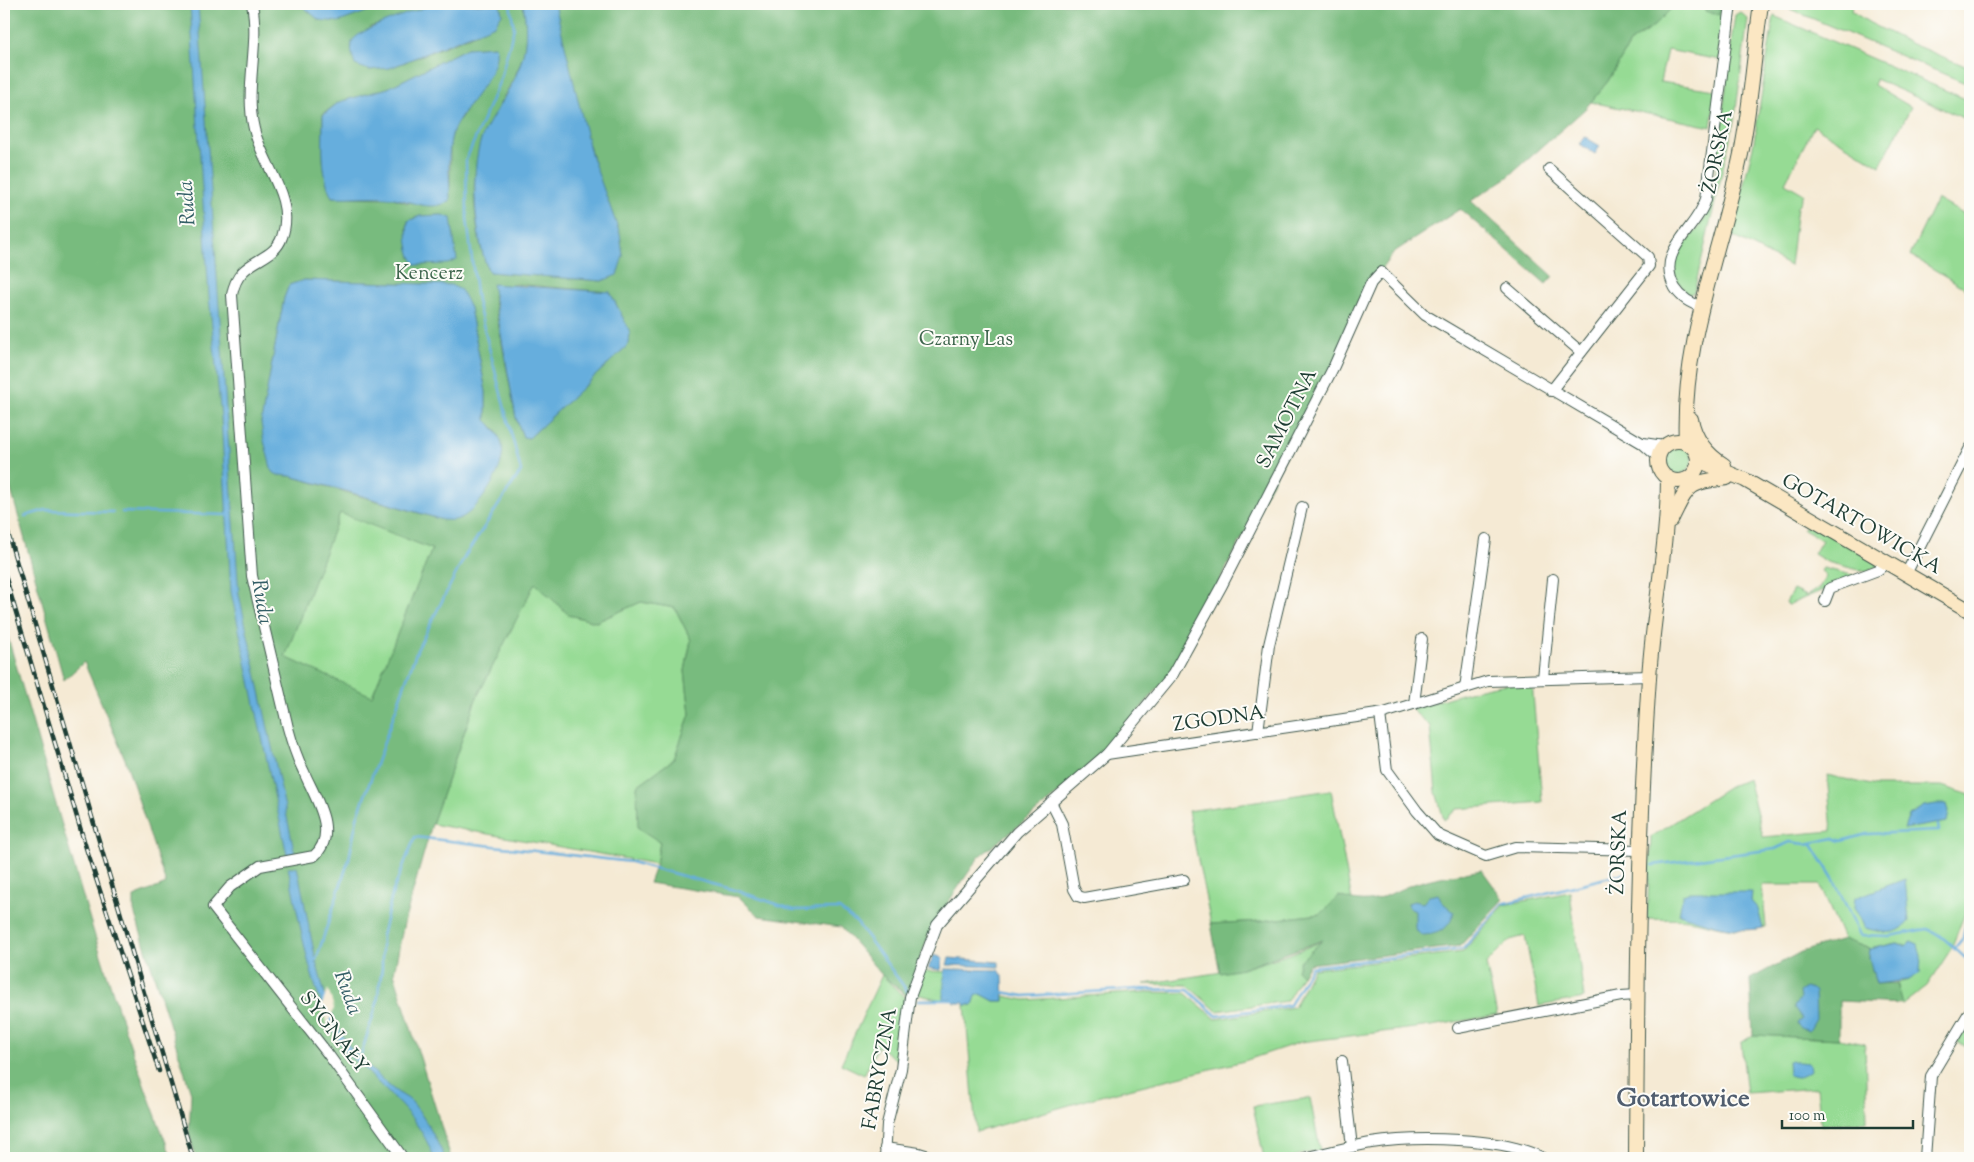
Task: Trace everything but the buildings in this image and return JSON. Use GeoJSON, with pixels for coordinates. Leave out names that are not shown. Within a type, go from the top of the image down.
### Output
{"type":"FeatureCollection","features":[{"type":"Feature","properties":{"kind":"main road","name":"ŻORSKA"},"geometry":{"type":"LineString","coordinates":[[1670,447],[1682,383],[1693,348],[1711,267],[1741,154],[1761,4]]}},
{"type":"Feature","properties":{"kind":"main road","name":"ŻORSKA"},"geometry":{"type":"LineString","coordinates":[[1670,447],[1687,392],[1693,348]]}},
{"type":"Feature","properties":{"kind":"main road"},"geometry":{"type":"LineString","coordinates":[[1687,392],[1694,430],[1700,444],[1731,477]]}},
{"type":"Feature","properties":{"kind":"main road"},"geometry":{"type":"LineString","coordinates":[[1670,447],[1695,450],[1696,466],[1675,479],[1660,468],[1670,447]]}},
{"type":"Feature","properties":{"kind":"main road","name":"GOTARTOWICKA"},"geometry":{"type":"LineString","coordinates":[[1696,466],[1758,488],[1970,611]]}},
{"type":"Feature","properties":{"kind":"main road"},"geometry":{"type":"LineString","coordinates":[[1672,520],[1688,488],[1702,481],[1731,477]]}},
{"type":"Feature","properties":{"kind":"main road","name":"ŻORSKA"},"geometry":{"type":"LineString","coordinates":[[1663,548],[1672,520],[1675,479]]}},
{"type":"Feature","properties":{"kind":"main road","name":"ŻORSKA"},"geometry":{"type":"LineString","coordinates":[[1636,1158],[1640,850],[1649,676],[1663,548],[1675,479]]}},
{"type":"Feature","properties":{"kind":"street","name":"SYGNAŁY"},"geometry":{"type":"LineString","coordinates":[[252,4],[256,22],[251,92],[254,129],[282,197],[286,224],[282,239],[276,248],[242,271],[234,282],[232,295],[252,576],[292,743],[324,818],[325,836],[317,853],[311,857],[260,866],[230,888],[213,907],[328,1054],[403,1158]]}},
{"type":"Feature","properties":{"kind":"street","name":"ŻORSKA"},"geometry":{"type":"LineString","coordinates":[[1703,306],[1692,304],[1679,293],[1673,282],[1669,263],[1675,245],[1701,214],[1706,199],[1731,4]]}},
{"type":"Feature","properties":{"kind":"street"},"geometry":{"type":"LineString","coordinates":[[1549,169],[1648,257],[1649,266],[1551,391]]}},
{"type":"Feature","properties":{"kind":"street","name":"SAMOTNA"},"geometry":{"type":"LineString","coordinates":[[1107,754],[1173,674],[1222,585],[1334,366],[1371,283],[1381,272],[1424,315],[1551,391],[1642,442],[1670,447]]}},
{"type":"Feature","properties":{"kind":"street"},"geometry":{"type":"LineString","coordinates":[[1507,288],[1581,352]]}},
{"type":"Feature","properties":{"kind":"street"},"geometry":{"type":"LineString","coordinates":[[1906,574],[1970,448]]}},
{"type":"Feature","properties":{"kind":"street"},"geometry":{"type":"LineString","coordinates":[[1258,732],[1270,645],[1302,507]]}},
{"type":"Feature","properties":{"kind":"street"},"geometry":{"type":"LineString","coordinates":[[1465,688],[1486,539]]}},
{"type":"Feature","properties":{"kind":"street"},"geometry":{"type":"LineString","coordinates":[[1825,601],[1830,588],[1878,570],[1886,563]]}},
{"type":"Feature","properties":{"kind":"street"},"geometry":{"type":"LineString","coordinates":[[1543,678],[1553,579]]}},
{"type":"Feature","properties":{"kind":"street"},"geometry":{"type":"LineString","coordinates":[[1414,704],[1422,639]]}},
{"type":"Feature","properties":{"kind":"street","name":"ZGODNA"},"geometry":{"type":"LineString","coordinates":[[1107,754],[1380,714],[1488,681],[1649,676]]}},
{"type":"Feature","properties":{"kind":"street"},"geometry":{"type":"LineString","coordinates":[[1380,714],[1387,770],[1417,811],[1438,835],[1486,856],[1516,847],[1640,850]]}},
{"type":"Feature","properties":{"kind":"street"},"geometry":{"type":"LineString","coordinates":[[1107,754],[1051,802],[1062,824],[1074,889],[1078,896],[1084,898],[1184,880]]}},
{"type":"Feature","properties":{"kind":"street","name":"FABRYCZNA"},"geometry":{"type":"LineString","coordinates":[[935,1158],[919,1153],[885,1153],[887,1124],[901,1069],[910,997],[937,925],[1017,832],[1051,802]]}},
{"type":"Feature","properties":{"kind":"street"},"geometry":{"type":"LineString","coordinates":[[1458,1028],[1621,996],[1637,995]]}},
{"type":"Feature","properties":{"kind":"street"},"geometry":{"type":"LineString","coordinates":[[1925,1158],[1931,1076],[1970,1012]]}},
{"type":"Feature","properties":{"kind":"street"},"geometry":{"type":"LineString","coordinates":[[1342,1061],[1352,1147]]}},
{"type":"Feature","properties":{"kind":"street"},"geometry":{"type":"LineString","coordinates":[[1304,1158],[1388,1141],[1462,1140],[1520,1148],[1543,1158]]}},
{"type":"Feature","properties":{"kind":"green space","name":"Czarny Las"},"geometry":{"type":"Polygon","coordinates":[[[4,4],[300,4],[319,20],[387,4],[433,4],[394,20],[370,27],[369,70],[390,68],[480,32],[502,14],[500,4],[523,4],[526,38],[524,52],[515,76],[487,130],[476,169],[474,186],[475,211],[485,262],[489,272],[602,281],[623,256],[620,234],[599,181],[581,117],[555,4],[1676,4],[1655,25],[1631,42],[1608,81],[1585,109],[1508,177],[1471,201],[1553,276],[1546,284],[1460,209],[1394,252],[1371,283],[1334,366],[1168,677],[1101,754],[1050,801],[979,857],[932,926],[907,996],[882,975],[841,927],[759,916],[739,897],[649,883],[656,864],[660,842],[638,828],[637,786],[674,759],[690,714],[685,671],[691,640],[675,608],[641,602],[596,622],[569,615],[535,583],[476,699],[432,824],[404,923],[394,973],[451,1158],[196,1158],[189,1134],[191,1093],[134,911],[134,897],[166,884],[125,759],[84,662],[64,680],[4,465],[4,4]],[[495,46],[467,48],[388,88],[339,102],[323,114],[324,167],[328,188],[332,197],[393,198],[408,203],[450,187],[450,143],[454,128],[491,72],[495,46]],[[442,215],[420,216],[408,221],[407,229],[411,258],[442,215]],[[304,280],[289,285],[284,298],[261,422],[278,475],[290,476],[443,520],[497,431],[486,420],[486,392],[470,308],[451,285],[304,280]],[[514,284],[493,296],[516,418],[523,437],[529,438],[629,344],[630,332],[610,292],[514,284]],[[340,513],[285,657],[372,696],[432,549],[340,513]]]}},
{"type":"Feature","properties":{"kind":"green space"},"geometry":{"type":"Polygon","coordinates":[[[1676,4],[1701,4],[1705,11],[1719,14],[1721,4],[1727,4],[1720,60],[1667,50],[1660,82],[1716,90],[1711,127],[1591,102],[1608,81],[1631,42],[1655,25],[1676,4]]]}},
{"type":"Feature","properties":{"kind":"green space"},"geometry":{"type":"Polygon","coordinates":[[[1701,4],[1721,4],[1719,15],[1705,11],[1701,4]]]}},
{"type":"Feature","properties":{"kind":"green space"},"geometry":{"type":"Polygon","coordinates":[[[1778,4],[1853,4],[1851,11],[1870,23],[1912,44],[1970,68],[1970,85],[1778,4]]]}},
{"type":"Feature","properties":{"kind":"green space"},"geometry":{"type":"Polygon","coordinates":[[[1740,12],[1748,19],[1735,117],[1694,292],[1688,295],[1678,281],[1674,270],[1675,259],[1707,213],[1716,172],[1735,15],[1740,12]]]}},
{"type":"Feature","properties":{"kind":"green space"},"geometry":{"type":"Polygon","coordinates":[[[1774,16],[1970,101],[1970,121],[1875,79],[1874,85],[1911,107],[1880,166],[1814,126],[1785,183],[1804,194],[1797,207],[1790,266],[1731,235],[1753,147],[1774,16]]]}},
{"type":"Feature","properties":{"kind":"green space"},"geometry":{"type":"Polygon","coordinates":[[[1937,199],[1970,218],[1970,291],[1910,255],[1937,199]]]}},
{"type":"Feature","properties":{"kind":"green space"},"geometry":{"type":"Polygon","coordinates":[[[1678,446],[1688,450],[1692,460],[1688,470],[1678,474],[1668,470],[1664,460],[1668,450],[1678,446]]]}},
{"type":"Feature","properties":{"kind":"green space"},"geometry":{"type":"Polygon","coordinates":[[[340,512],[432,549],[372,697],[285,657],[340,512]]]}},
{"type":"Feature","properties":{"kind":"green space"},"geometry":{"type":"Polygon","coordinates":[[[1811,526],[1831,534],[1877,563],[1878,566],[1867,572],[1827,562],[1814,554],[1822,540],[1802,529],[1811,526]]]}},
{"type":"Feature","properties":{"kind":"green space"},"geometry":{"type":"Polygon","coordinates":[[[1823,568],[1856,576],[1788,605],[1786,602],[1793,590],[1806,596],[1819,588],[1826,575],[1821,571],[1823,568]]]}},
{"type":"Feature","properties":{"kind":"green space"},"geometry":{"type":"Polygon","coordinates":[[[535,582],[569,615],[596,622],[641,602],[675,608],[691,640],[685,671],[690,714],[674,759],[637,786],[660,842],[656,864],[432,824],[476,699],[535,582]]]}},
{"type":"Feature","properties":{"kind":"green space"},"geometry":{"type":"Polygon","coordinates":[[[4,624],[102,960],[147,1093],[172,1158],[4,1158],[4,624]]]}},
{"type":"Feature","properties":{"kind":"green space"},"geometry":{"type":"Polygon","coordinates":[[[1532,682],[1542,802],[1457,809],[1444,820],[1436,792],[1430,726],[1411,709],[1486,688],[1532,682]]]}},
{"type":"Feature","properties":{"kind":"green space"},"geometry":{"type":"Polygon","coordinates":[[[1827,775],[1876,786],[1942,786],[1970,795],[1970,900],[1951,949],[1927,986],[1903,1004],[1897,983],[1909,980],[1906,946],[1896,943],[1870,949],[1843,939],[1820,885],[1762,885],[1766,927],[1756,929],[1730,929],[1688,920],[1647,919],[1651,837],[1729,787],[1748,779],[1763,837],[1832,831],[1827,775]]]}},
{"type":"Feature","properties":{"kind":"green space"},"geometry":{"type":"Polygon","coordinates":[[[1331,790],[1352,901],[1339,896],[1321,914],[1261,921],[1211,924],[1188,811],[1331,790]]]}},
{"type":"Feature","properties":{"kind":"green space"},"geometry":{"type":"Polygon","coordinates":[[[1482,870],[1503,899],[1460,946],[1309,964],[1302,975],[1297,970],[1300,961],[1323,940],[1242,969],[1220,973],[1211,924],[1261,921],[1321,914],[1339,896],[1352,900],[1372,901],[1425,881],[1482,870]]]}},
{"type":"Feature","properties":{"kind":"green space"},"geometry":{"type":"Polygon","coordinates":[[[1570,892],[1584,998],[1539,1006],[1525,936],[1510,940],[1486,964],[1497,1015],[1431,1026],[1301,1042],[1244,1061],[1104,1095],[976,1132],[965,1005],[973,1005],[976,995],[981,994],[994,1001],[1004,1001],[1004,996],[1025,1000],[1147,992],[1185,993],[1216,1019],[1294,1007],[1313,969],[1463,952],[1504,905],[1570,892]]]}},
{"type":"Feature","properties":{"kind":"green space"},"geometry":{"type":"Polygon","coordinates":[[[1843,939],[1870,949],[1869,958],[1876,984],[1897,983],[1903,1004],[1839,1001],[1839,1039],[1753,1035],[1750,979],[1801,952],[1843,939]]]}},
{"type":"Feature","properties":{"kind":"green space"},"geometry":{"type":"Polygon","coordinates":[[[1325,940],[1297,970],[1302,975],[1287,1001],[1217,1011],[1187,985],[1144,984],[1242,969],[1290,954],[1325,940]]]}},
{"type":"Feature","properties":{"kind":"green space"},"geometry":{"type":"Polygon","coordinates":[[[924,971],[947,972],[946,997],[942,1000],[916,994],[924,971]]]}},
{"type":"Feature","properties":{"kind":"green space"},"geometry":{"type":"Polygon","coordinates":[[[882,975],[906,999],[898,1061],[878,1046],[864,1075],[841,1064],[882,975]]]}},
{"type":"Feature","properties":{"kind":"green space"},"geometry":{"type":"Polygon","coordinates":[[[1970,1020],[1970,1047],[1957,1043],[1970,1020]]]}},
{"type":"Feature","properties":{"kind":"green space"},"geometry":{"type":"Polygon","coordinates":[[[1753,1035],[1839,1039],[1865,1044],[1867,1122],[1821,1125],[1817,1088],[1747,1093],[1741,1043],[1753,1035]]]}},
{"type":"Feature","properties":{"kind":"green space"},"geometry":{"type":"Polygon","coordinates":[[[1310,1098],[1320,1150],[1287,1158],[1264,1158],[1253,1106],[1310,1098]]]}},
{"type":"Feature","properties":{"kind":"water"},"geometry":{"type":"Polygon","coordinates":[[[190,4],[198,4],[239,594],[295,854],[287,855],[231,592],[221,417],[209,296],[190,4]]]}},
{"type":"Feature","properties":{"kind":"water"},"geometry":{"type":"Polygon","coordinates":[[[300,4],[387,4],[339,22],[319,20],[300,4]]]}},
{"type":"Feature","properties":{"kind":"water"},"geometry":{"type":"Polygon","coordinates":[[[433,4],[500,4],[502,14],[495,25],[390,68],[369,70],[355,65],[351,48],[352,42],[356,37],[375,26],[433,4]]]}},
{"type":"Feature","properties":{"kind":"water"},"geometry":{"type":"Polygon","coordinates":[[[523,4],[555,4],[591,154],[620,234],[623,256],[617,275],[602,281],[489,272],[484,259],[475,205],[478,151],[484,132],[520,66],[526,31],[523,4]]]}},
{"type":"Feature","properties":{"kind":"water"},"geometry":{"type":"Polygon","coordinates":[[[495,46],[494,66],[453,131],[449,157],[450,201],[436,206],[429,206],[386,197],[332,197],[328,188],[324,167],[323,115],[339,102],[388,88],[467,48],[495,46]]]}},
{"type":"Feature","properties":{"kind":"water"},"geometry":{"type":"Polygon","coordinates":[[[1585,137],[1600,146],[1595,154],[1580,144],[1585,137]]]}},
{"type":"Feature","properties":{"kind":"water"},"geometry":{"type":"Polygon","coordinates":[[[442,215],[451,218],[457,260],[448,264],[416,265],[408,244],[408,221],[420,216],[442,215]]]}},
{"type":"Feature","properties":{"kind":"water"},"geometry":{"type":"Polygon","coordinates":[[[304,280],[451,285],[461,290],[470,308],[486,392],[486,420],[499,437],[503,452],[497,474],[492,483],[479,502],[465,516],[455,520],[443,520],[346,491],[272,472],[261,422],[284,298],[289,285],[304,280]]]}},
{"type":"Feature","properties":{"kind":"water"},"geometry":{"type":"Polygon","coordinates":[[[492,284],[610,292],[630,332],[629,344],[529,438],[523,437],[516,418],[492,284]]]}},
{"type":"Feature","properties":{"kind":"water"},"geometry":{"type":"Polygon","coordinates":[[[1947,804],[1949,812],[1947,822],[1904,829],[1909,815],[1924,806],[1947,804]]]}},
{"type":"Feature","properties":{"kind":"water"},"geometry":{"type":"Polygon","coordinates":[[[288,867],[297,867],[315,956],[327,1001],[345,1040],[381,1079],[412,1102],[426,1122],[445,1158],[434,1158],[421,1130],[413,1119],[348,1054],[332,1028],[322,1006],[308,961],[288,867]]]}},
{"type":"Feature","properties":{"kind":"water"},"geometry":{"type":"Polygon","coordinates":[[[1905,879],[1909,921],[1900,930],[1895,932],[1865,928],[1854,907],[1855,898],[1905,879]]]}},
{"type":"Feature","properties":{"kind":"water"},"geometry":{"type":"Polygon","coordinates":[[[1688,892],[1752,892],[1751,901],[1758,909],[1763,928],[1731,928],[1710,924],[1679,914],[1683,894],[1688,892]]]}},
{"type":"Feature","properties":{"kind":"water"},"geometry":{"type":"Polygon","coordinates":[[[1438,894],[1443,903],[1454,912],[1450,923],[1438,932],[1421,935],[1415,929],[1415,911],[1409,908],[1408,903],[1414,901],[1423,903],[1429,896],[1438,894]]]}},
{"type":"Feature","properties":{"kind":"water"},"geometry":{"type":"Polygon","coordinates":[[[1911,941],[1918,944],[1921,956],[1920,973],[1909,980],[1876,984],[1869,958],[1870,949],[1897,943],[1906,946],[1911,941]]]}},
{"type":"Feature","properties":{"kind":"water"},"geometry":{"type":"Polygon","coordinates":[[[934,955],[943,958],[941,970],[928,968],[934,955]]]}},
{"type":"Feature","properties":{"kind":"water"},"geometry":{"type":"Polygon","coordinates":[[[949,958],[999,962],[999,967],[947,965],[949,958]]]}},
{"type":"Feature","properties":{"kind":"water"},"geometry":{"type":"Polygon","coordinates":[[[945,969],[999,970],[1003,976],[1004,1001],[994,1001],[981,994],[976,996],[973,1005],[954,1003],[952,999],[943,999],[945,969]]]}},
{"type":"Feature","properties":{"kind":"water"},"geometry":{"type":"Polygon","coordinates":[[[1805,988],[1815,991],[1816,1019],[1809,1031],[1800,1028],[1797,1023],[1802,1019],[1794,1007],[1800,998],[1799,992],[1805,988]]]}},
{"type":"Feature","properties":{"kind":"water"},"geometry":{"type":"Polygon","coordinates":[[[1788,1061],[1809,1063],[1810,1070],[1801,1077],[1789,1075],[1788,1061]]]}},
{"type":"Feature","properties":{"kind":"pier"},"geometry":{"type":"Polygon","coordinates":[[[328,989],[334,1008],[328,1026],[321,1007],[328,989]]]}},
{"type":"Feature","properties":{"kind":"waterway"},"geometry":{"type":"LineString","coordinates":[[316,960],[349,859],[357,818],[417,650],[465,556],[521,471],[477,301],[467,218],[466,160],[500,80],[514,28],[510,4]]}},
{"type":"Feature","properties":{"kind":"waterway"},"geometry":{"type":"LineString","coordinates":[[25,516],[46,510],[113,512]]}},
{"type":"Feature","properties":{"kind":"waterway"},"geometry":{"type":"LineString","coordinates":[[122,512],[228,515]]}},
{"type":"Feature","properties":{"kind":"waterway"},"geometry":{"type":"LineString","coordinates":[[1653,865],[1775,849],[1790,842],[1806,844],[1834,838],[1841,841],[1867,834],[1939,831],[1938,825]]}},
{"type":"Feature","properties":{"kind":"waterway","name":"Ruda"},"geometry":{"type":"LineString","coordinates":[[360,1058],[377,1003],[382,968],[382,936],[393,891],[415,837],[631,862],[735,890],[794,910],[839,909],[857,923],[908,992]]}},
{"type":"Feature","properties":{"kind":"waterway"},"geometry":{"type":"LineString","coordinates":[[1811,843],[1834,880],[1860,935],[1890,936],[1927,929],[1944,939],[1970,962]]}},
{"type":"Feature","properties":{"kind":"waterway"},"geometry":{"type":"LineString","coordinates":[[1002,992],[1024,996],[1138,989],[1188,990],[1217,1016],[1290,1005],[1311,967],[1463,949],[1502,904],[1626,873]]}},
{"type":"Feature","properties":{"kind":"waterway"},"geometry":{"type":"LineString","coordinates":[[1954,949],[1963,938],[1970,902]]}},
{"type":"Feature","properties":{"kind":"waterway"},"geometry":{"type":"LineString","coordinates":[[918,1000],[956,1000]]}},
{"type":"Feature","properties":{"kind":"railway"},"geometry":{"type":"LineString","coordinates":[[4,520],[193,1158]]}},
{"type":"Feature","properties":{"kind":"railway"},"geometry":{"type":"LineString","coordinates":[[4,572],[87,851],[159,1071]]}},
{"type":"Feature","properties":{"kind":"district","name":"Gotartowice"},"geometry":{"type":"Point","coordinates":[1683,1100]}},
{"type":"Feature","properties":{"kind":"park label","name":"Kencerz"},"geometry":{"type":"Point","coordinates":[429,274]}}]}
